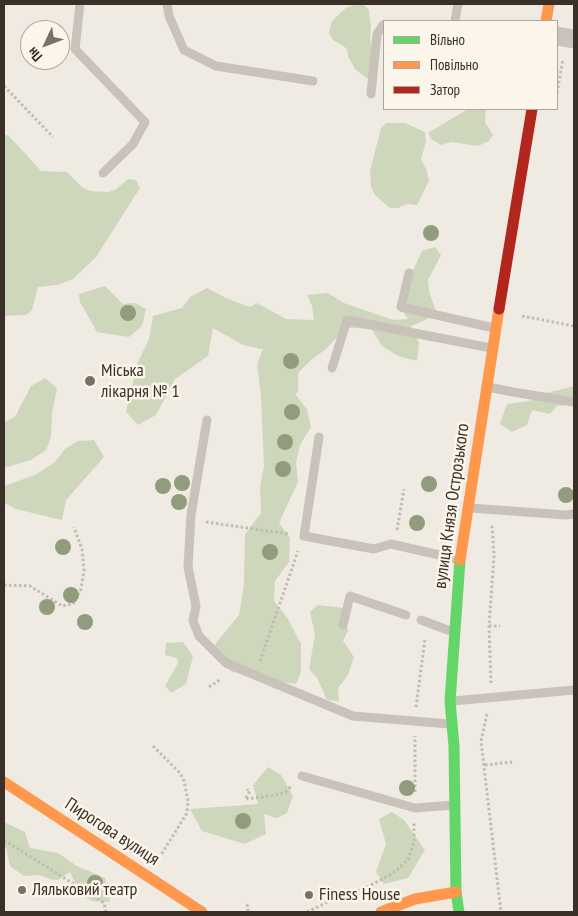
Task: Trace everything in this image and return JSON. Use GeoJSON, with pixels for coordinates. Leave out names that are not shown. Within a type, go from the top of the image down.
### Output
{"type":"FeatureCollection","features":[{"type":"Feature","properties":{"kind":"main road"},"geometry":{"type":"LineString","coordinates":[[546,20],[549,4]]}},
{"type":"Feature","properties":{"kind":"main road","name":"вулиця Князя Острозького"},"geometry":{"type":"LineString","coordinates":[[459,912],[456,892],[450,701],[460,560],[532,110]]}},
{"type":"Feature","properties":{"kind":"main road","name":"Пирогова вулиця"},"geometry":{"type":"LineString","coordinates":[[4,782],[202,912]]}},
{"type":"Feature","properties":{"kind":"main road"},"geometry":{"type":"LineString","coordinates":[[381,912],[415,899],[456,892]]}},
{"type":"Feature","properties":{"kind":"street"},"geometry":{"type":"LineString","coordinates":[[558,36],[574,39]]}},
{"type":"Feature","properties":{"kind":"lane"},"geometry":{"type":"LineString","coordinates":[[80,4],[75,48],[145,122],[133,144],[103,173]]}},
{"type":"Feature","properties":{"kind":"lane"},"geometry":{"type":"LineString","coordinates":[[167,4],[169,16],[184,50],[216,66],[313,81]]}},
{"type":"Feature","properties":{"kind":"lane"},"geometry":{"type":"LineString","coordinates":[[455,20],[458,4]]}},
{"type":"Feature","properties":{"kind":"lane"},"geometry":{"type":"LineString","coordinates":[[371,94],[378,34],[383,24]]}},
{"type":"Feature","properties":{"kind":"lane"},"geometry":{"type":"LineString","coordinates":[[409,273],[401,307],[496,328]]}},
{"type":"Feature","properties":{"kind":"lane"},"geometry":{"type":"LineString","coordinates":[[332,368],[347,320],[493,349]]}},
{"type":"Feature","properties":{"kind":"lane"},"geometry":{"type":"LineString","coordinates":[[487,386],[574,402]]}},
{"type":"Feature","properties":{"kind":"lane"},"geometry":{"type":"LineString","coordinates":[[207,420],[191,519],[188,568],[196,606],[193,621],[198,636],[226,663],[353,716],[452,724]]}},
{"type":"Feature","properties":{"kind":"lane"},"geometry":{"type":"LineString","coordinates":[[319,437],[304,536],[374,549],[391,544],[460,560]]}},
{"type":"Feature","properties":{"kind":"lane"},"geometry":{"type":"LineString","coordinates":[[468,507],[566,515],[574,514]]}},
{"type":"Feature","properties":{"kind":"lane"},"geometry":{"type":"LineString","coordinates":[[343,625],[350,596],[406,615]]}},
{"type":"Feature","properties":{"kind":"lane"},"geometry":{"type":"LineString","coordinates":[[424,621],[455,633]]}},
{"type":"Feature","properties":{"kind":"lane"},"geometry":{"type":"LineString","coordinates":[[450,701],[574,690]]}},
{"type":"Feature","properties":{"kind":"lane"},"geometry":{"type":"LineString","coordinates":[[302,776],[414,808],[454,805]]}},
{"type":"Feature","properties":{"kind":"path"},"geometry":{"type":"LineString","coordinates":[[4,86],[53,137]]}},
{"type":"Feature","properties":{"kind":"path"},"geometry":{"type":"LineString","coordinates":[[519,315],[574,326]]}},
{"type":"Feature","properties":{"kind":"path"},"geometry":{"type":"LineString","coordinates":[[398,522],[404,488]]}},
{"type":"Feature","properties":{"kind":"path"},"geometry":{"type":"LineString","coordinates":[[191,519],[291,534]]}},
{"type":"Feature","properties":{"kind":"path"},"geometry":{"type":"LineString","coordinates":[[4,585],[30,586],[62,606],[73,604],[81,589],[84,570],[82,549],[74,527]]}},
{"type":"Feature","properties":{"kind":"path"},"geometry":{"type":"LineString","coordinates":[[255,675],[304,536]]}},
{"type":"Feature","properties":{"kind":"path"},"geometry":{"type":"LineString","coordinates":[[307,912],[348,892],[361,890],[392,874],[408,860],[414,842],[415,721],[424,621]]}},
{"type":"Feature","properties":{"kind":"path"},"geometry":{"type":"LineString","coordinates":[[490,626],[500,626]]}},
{"type":"Feature","properties":{"kind":"path"},"geometry":{"type":"LineString","coordinates":[[153,746],[180,774],[184,781],[188,802],[187,813],[159,859]]}},
{"type":"Feature","properties":{"kind":"path"},"geometry":{"type":"LineString","coordinates":[[485,766],[512,762]]}},
{"type":"Feature","properties":{"kind":"path"},"geometry":{"type":"LineString","coordinates":[[247,790],[250,791],[246,799],[271,796],[286,792],[302,776]]}},
{"type":"Feature","properties":{"kind":"path"},"geometry":{"type":"LineString","coordinates":[[4,840],[104,903],[106,912]]}},
{"type":"Feature","properties":{"kind":"path"},"geometry":{"type":"LineString","coordinates":[[246,905],[248,906],[248,912]]}},
{"type":"Feature","properties":{"kind":"green space"},"geometry":{"type":"Polygon","coordinates":[[[353,5],[364,5],[369,10],[372,48],[370,81],[355,69],[346,48],[333,40],[329,33],[332,21],[346,8],[353,5]]]}},
{"type":"Feature","properties":{"kind":"green space"},"geometry":{"type":"Polygon","coordinates":[[[466,110],[486,110],[485,122],[493,135],[489,141],[478,146],[451,142],[441,145],[431,139],[428,133],[466,110]]]}},
{"type":"Feature","properties":{"kind":"green space"},"geometry":{"type":"Polygon","coordinates":[[[386,123],[405,123],[425,132],[426,142],[421,159],[427,171],[429,181],[417,205],[407,204],[398,208],[390,208],[375,195],[371,187],[370,171],[381,128],[386,123]]]}},
{"type":"Feature","properties":{"kind":"green space"},"geometry":{"type":"Polygon","coordinates":[[[8,135],[41,171],[67,172],[83,188],[91,191],[108,192],[115,190],[128,179],[136,180],[140,188],[96,257],[73,279],[57,285],[38,287],[32,310],[26,315],[4,316],[4,136],[8,135]]]}},
{"type":"Feature","properties":{"kind":"green space"},"geometry":{"type":"Polygon","coordinates":[[[435,247],[441,255],[428,280],[429,291],[436,311],[426,320],[411,326],[419,343],[417,361],[398,356],[382,346],[372,330],[349,328],[298,373],[298,392],[295,394],[307,409],[311,427],[300,445],[296,463],[298,482],[279,523],[290,538],[289,562],[275,581],[274,601],[288,619],[301,644],[301,672],[296,684],[271,680],[260,675],[232,672],[213,654],[216,643],[239,615],[244,585],[245,534],[261,513],[260,487],[264,466],[261,396],[257,365],[263,348],[243,345],[213,328],[208,356],[175,379],[156,415],[138,425],[126,412],[137,364],[149,339],[153,316],[182,308],[190,297],[207,288],[228,299],[250,307],[257,303],[286,319],[314,320],[312,306],[307,295],[328,293],[344,303],[393,320],[408,319],[398,304],[402,287],[422,251],[435,247]]]}},
{"type":"Feature","properties":{"kind":"green space"},"geometry":{"type":"Polygon","coordinates":[[[105,286],[123,304],[135,303],[146,309],[142,326],[129,337],[97,332],[80,302],[79,294],[105,286]]]}},
{"type":"Feature","properties":{"kind":"green space"},"geometry":{"type":"Polygon","coordinates":[[[45,378],[57,388],[52,414],[51,437],[46,450],[31,460],[4,468],[4,422],[15,417],[31,386],[45,378]]]}},
{"type":"Feature","properties":{"kind":"green space"},"geometry":{"type":"Polygon","coordinates":[[[574,386],[574,405],[557,406],[550,414],[532,410],[527,425],[512,432],[500,424],[507,404],[529,401],[546,393],[574,386]]]}},
{"type":"Feature","properties":{"kind":"green space"},"geometry":{"type":"Polygon","coordinates":[[[94,440],[104,457],[66,500],[62,520],[16,509],[4,503],[4,486],[35,475],[55,462],[65,449],[78,441],[94,440]]]}},
{"type":"Feature","properties":{"kind":"green space"},"geometry":{"type":"Polygon","coordinates":[[[318,605],[344,608],[348,631],[343,641],[354,657],[348,675],[338,688],[339,701],[327,700],[317,678],[309,669],[315,635],[310,612],[318,605]]]}},
{"type":"Feature","properties":{"kind":"green space"},"geometry":{"type":"Polygon","coordinates":[[[183,642],[193,656],[186,684],[171,693],[165,686],[178,663],[177,658],[165,655],[166,643],[183,642]]]}},
{"type":"Feature","properties":{"kind":"green space"},"geometry":{"type":"Polygon","coordinates":[[[268,767],[281,775],[293,796],[287,813],[277,818],[264,814],[266,834],[245,844],[202,831],[190,809],[258,804],[253,785],[268,767]]]}},
{"type":"Feature","properties":{"kind":"green space"},"geometry":{"type":"Polygon","coordinates":[[[392,812],[404,820],[425,850],[408,878],[384,884],[376,872],[386,844],[379,819],[392,812]]]}},
{"type":"Feature","properties":{"kind":"green space"},"geometry":{"type":"Polygon","coordinates":[[[4,822],[25,832],[30,848],[58,853],[77,866],[105,878],[110,902],[92,901],[81,895],[70,872],[58,880],[53,880],[39,875],[24,876],[10,866],[6,848],[4,848],[4,822]]]}},
{"type":"Feature","properties":{"kind":"traffic: fast"},"geometry":{"type":"LineString","coordinates":[[459,912],[456,892],[454,746],[450,701],[460,560]]}},
{"type":"Feature","properties":{"kind":"traffic: slow"},"geometry":{"type":"LineString","coordinates":[[546,20],[549,4]]}},
{"type":"Feature","properties":{"kind":"traffic: slow"},"geometry":{"type":"LineString","coordinates":[[460,560],[499,309]]}},
{"type":"Feature","properties":{"kind":"traffic: slow"},"geometry":{"type":"LineString","coordinates":[[4,782],[202,912]]}},
{"type":"Feature","properties":{"kind":"traffic: slow"},"geometry":{"type":"LineString","coordinates":[[381,912],[415,899],[456,892]]}},
{"type":"Feature","properties":{"kind":"traffic: jam"},"geometry":{"type":"LineString","coordinates":[[499,309],[532,110]]}},
{"type":"Feature","properties":{"kind":"place","name":"Міська лікарня № 1"},"geometry":{"type":"Point","coordinates":[90,381]}},
{"type":"Feature","properties":{"kind":"place","name":"Ляльковий театр"},"geometry":{"type":"Point","coordinates":[22,890]}},
{"type":"Feature","properties":{"kind":"place","name":"Finess House"},"geometry":{"type":"Point","coordinates":[309,895]}}]}
